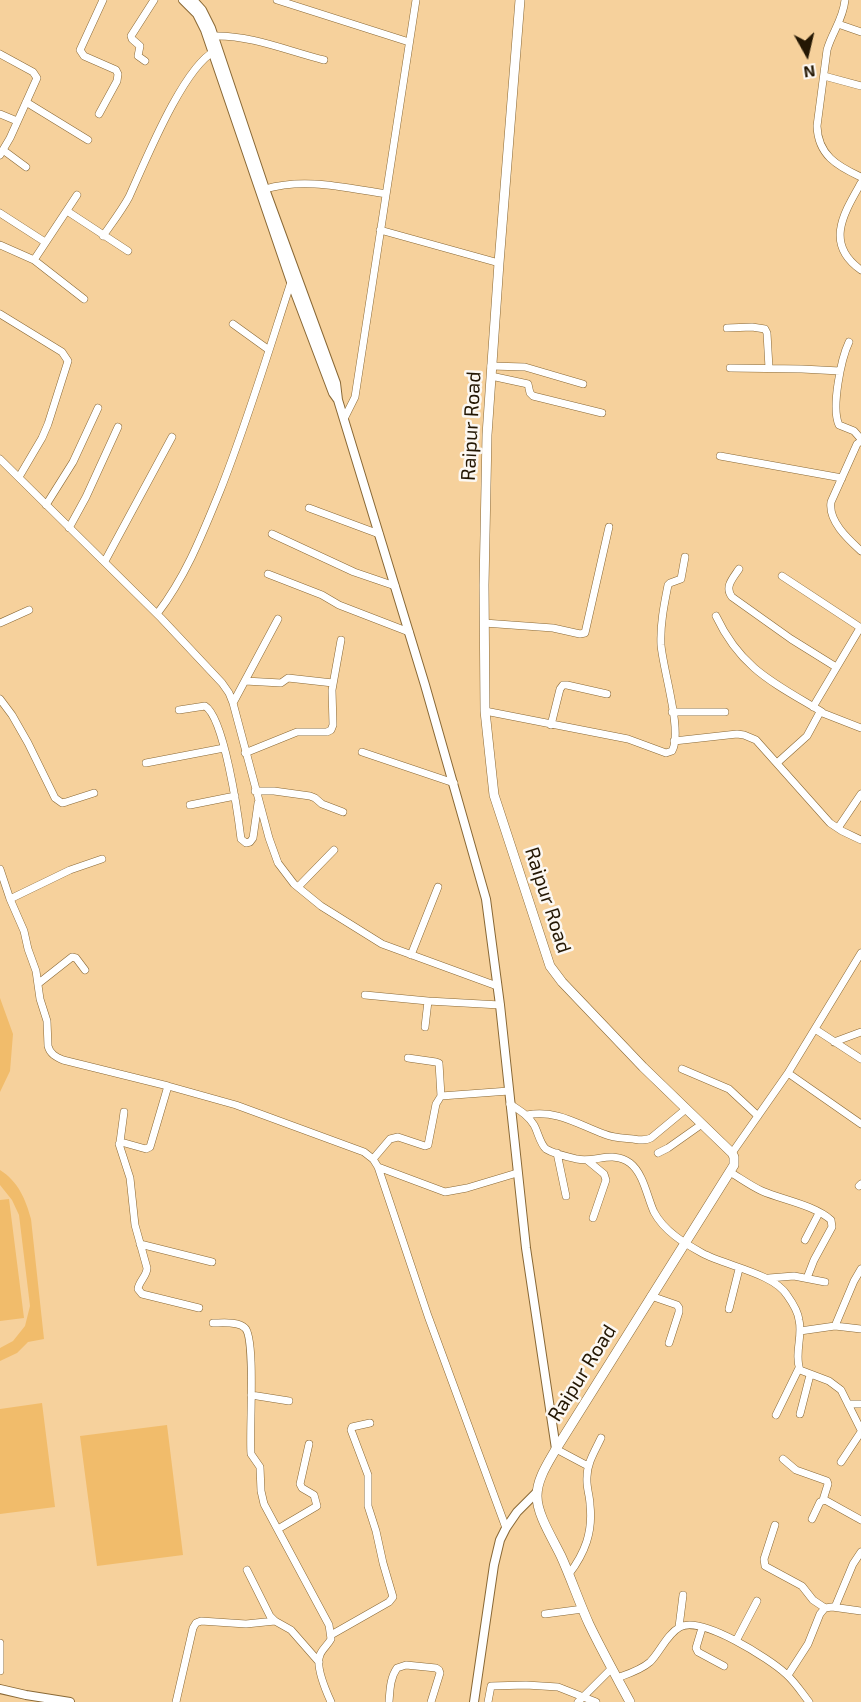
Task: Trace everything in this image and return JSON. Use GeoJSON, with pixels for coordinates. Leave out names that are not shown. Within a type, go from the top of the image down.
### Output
{"type":"FeatureCollection","features":[{"type":"Feature","properties":{"kind":"main road","name":"Raipur Road"},"geometry":{"type":"LineString","coordinates":[[520,0],[487,435],[485,711],[494,795],[550,966],[607,1031],[732,1153],[735,1161],[556,1449],[545,1469],[537,1492]]}},
{"type":"Feature","properties":{"kind":"main road"},"geometry":{"type":"LineString","coordinates":[[537,1492],[540,1512],[583,1609],[630,1702]]}},
{"type":"Feature","properties":{"kind":"street"},"geometry":{"type":"LineString","coordinates":[[99,114],[117,81],[118,74],[116,70],[84,56],[80,50],[103,0]]}},
{"type":"Feature","properties":{"kind":"street"},"geometry":{"type":"LineString","coordinates":[[145,61],[138,56],[140,46],[131,36],[154,0]]}},
{"type":"Feature","properties":{"kind":"street"},"geometry":{"type":"LineString","coordinates":[[183,0],[201,22],[215,51],[336,383],[338,400],[454,783],[486,899],[528,1260],[556,1449],[588,1466]]}},
{"type":"Feature","properties":{"kind":"street"},"geometry":{"type":"LineString","coordinates":[[193,0],[207,20],[214,36],[215,51],[291,282],[333,393],[338,400]]}},
{"type":"Feature","properties":{"kind":"street"},"geometry":{"type":"LineString","coordinates":[[277,0],[410,42]]}},
{"type":"Feature","properties":{"kind":"street"},"geometry":{"type":"LineString","coordinates":[[344,419],[354,397],[416,0]]}},
{"type":"Feature","properties":{"kind":"street"},"geometry":{"type":"LineString","coordinates":[[845,0],[843,16],[829,41],[817,126],[819,143],[831,160],[861,177]]}},
{"type":"Feature","properties":{"kind":"street"},"geometry":{"type":"LineString","coordinates":[[838,24],[861,32]]}},
{"type":"Feature","properties":{"kind":"street"},"geometry":{"type":"LineString","coordinates":[[214,36],[245,39],[324,60]]}},
{"type":"Feature","properties":{"kind":"street"},"geometry":{"type":"LineString","coordinates":[[104,236],[127,199],[149,150],[196,67],[206,56],[215,51]]}},
{"type":"Feature","properties":{"kind":"street"},"geometry":{"type":"LineString","coordinates":[[0,54],[35,74],[36,82],[2,153],[26,167]]}},
{"type":"Feature","properties":{"kind":"street"},"geometry":{"type":"LineString","coordinates":[[824,76],[861,86]]}},
{"type":"Feature","properties":{"kind":"street"},"geometry":{"type":"LineString","coordinates":[[26,102],[88,140]]}},
{"type":"Feature","properties":{"kind":"street"},"geometry":{"type":"LineString","coordinates":[[0,114],[17,121]]}},
{"type":"Feature","properties":{"kind":"street"},"geometry":{"type":"LineString","coordinates":[[265,189],[306,183],[386,194]]}},
{"type":"Feature","properties":{"kind":"street"},"geometry":{"type":"LineString","coordinates":[[861,183],[844,214],[840,230],[847,256],[861,270]]}},
{"type":"Feature","properties":{"kind":"street"},"geometry":{"type":"LineString","coordinates":[[34,260],[77,195]]}},
{"type":"Feature","properties":{"kind":"street"},"geometry":{"type":"LineString","coordinates":[[67,211],[128,251]]}},
{"type":"Feature","properties":{"kind":"street"},"geometry":{"type":"LineString","coordinates":[[0,213],[45,242]]}},
{"type":"Feature","properties":{"kind":"street"},"geometry":{"type":"LineString","coordinates":[[380,230],[499,263]]}},
{"type":"Feature","properties":{"kind":"street"},"geometry":{"type":"LineString","coordinates":[[0,245],[34,260],[84,299]]}},
{"type":"Feature","properties":{"kind":"street"},"geometry":{"type":"LineString","coordinates":[[157,614],[177,587],[202,535],[235,453],[291,282]]}},
{"type":"Feature","properties":{"kind":"street"},"geometry":{"type":"LineString","coordinates":[[0,314],[62,352],[68,361],[48,424],[19,477]]}},
{"type":"Feature","properties":{"kind":"street"},"geometry":{"type":"LineString","coordinates":[[233,324],[269,350]]}},
{"type":"Feature","properties":{"kind":"street"},"geometry":{"type":"LineString","coordinates":[[727,328],[765,329],[770,368]]}},
{"type":"Feature","properties":{"kind":"street"},"geometry":{"type":"LineString","coordinates":[[849,342],[840,371],[837,422],[842,427],[854,431],[861,440],[857,444],[831,502],[831,510],[836,522],[861,551]]}},
{"type":"Feature","properties":{"kind":"street"},"geometry":{"type":"LineString","coordinates":[[491,371],[525,367],[583,384]]}},
{"type":"Feature","properties":{"kind":"street"},"geometry":{"type":"LineString","coordinates":[[730,368],[840,371]]}},
{"type":"Feature","properties":{"kind":"street"},"geometry":{"type":"LineString","coordinates":[[491,371],[528,384],[533,396],[602,413]]}},
{"type":"Feature","properties":{"kind":"street"},"geometry":{"type":"LineString","coordinates":[[46,505],[73,462],[98,408]]}},
{"type":"Feature","properties":{"kind":"street"},"geometry":{"type":"LineString","coordinates":[[69,528],[118,427]]}},
{"type":"Feature","properties":{"kind":"street"},"geometry":{"type":"LineString","coordinates":[[105,561],[172,437]]}},
{"type":"Feature","properties":{"kind":"street"},"geometry":{"type":"LineString","coordinates":[[720,456],[842,478]]}},
{"type":"Feature","properties":{"kind":"street"},"geometry":{"type":"LineString","coordinates":[[0,459],[157,614],[229,693],[268,838],[278,863],[298,887],[321,906],[382,944],[497,986]]}},
{"type":"Feature","properties":{"kind":"street"},"geometry":{"type":"LineString","coordinates":[[309,508],[379,534]]}},
{"type":"Feature","properties":{"kind":"street"},"geometry":{"type":"LineString","coordinates":[[484,623],[553,628],[585,633],[609,527]]}},
{"type":"Feature","properties":{"kind":"street"},"geometry":{"type":"LineString","coordinates":[[272,534],[354,572],[395,585]]}},
{"type":"Feature","properties":{"kind":"street"},"geometry":{"type":"LineString","coordinates":[[485,711],[628,739],[670,753],[675,741],[662,651],[662,622],[668,585],[670,582],[681,579],[685,557]]}},
{"type":"Feature","properties":{"kind":"street"},"geometry":{"type":"LineString","coordinates":[[739,569],[728,586],[732,597],[791,639],[836,667]]}},
{"type":"Feature","properties":{"kind":"street"},"geometry":{"type":"LineString","coordinates":[[268,574],[409,632]]}},
{"type":"Feature","properties":{"kind":"street"},"geometry":{"type":"LineString","coordinates":[[782,576],[860,628],[813,707]]}},
{"type":"Feature","properties":{"kind":"street"},"geometry":{"type":"LineString","coordinates":[[0,623],[29,610]]}},
{"type":"Feature","properties":{"kind":"street"},"geometry":{"type":"LineString","coordinates":[[716,616],[733,646],[770,681],[822,712],[861,728]]}},
{"type":"Feature","properties":{"kind":"street"},"geometry":{"type":"LineString","coordinates":[[233,703],[278,619]]}},
{"type":"Feature","properties":{"kind":"street"},"geometry":{"type":"LineString","coordinates":[[245,753],[297,732],[330,731],[333,725],[333,683],[341,640]]}},
{"type":"Feature","properties":{"kind":"street"},"geometry":{"type":"LineString","coordinates":[[245,681],[282,683],[288,678],[333,683]]}},
{"type":"Feature","properties":{"kind":"street"},"geometry":{"type":"LineString","coordinates":[[551,724],[560,689],[563,686],[607,694]]}},
{"type":"Feature","properties":{"kind":"street"},"geometry":{"type":"LineString","coordinates":[[0,699],[33,751],[58,801],[66,802],[94,793]]}},
{"type":"Feature","properties":{"kind":"street"},"geometry":{"type":"LineString","coordinates":[[179,710],[205,706],[209,708],[218,726],[235,796],[241,838],[246,843],[253,838],[258,800]]}},
{"type":"Feature","properties":{"kind":"street"},"geometry":{"type":"LineString","coordinates":[[672,712],[725,712]]}},
{"type":"Feature","properties":{"kind":"street"},"geometry":{"type":"LineString","coordinates":[[777,763],[807,736],[818,714],[822,712]]}},
{"type":"Feature","properties":{"kind":"street"},"geometry":{"type":"LineString","coordinates":[[675,741],[737,734],[760,743],[830,823],[861,840]]}},
{"type":"Feature","properties":{"kind":"street"},"geometry":{"type":"LineString","coordinates":[[146,763],[224,748]]}},
{"type":"Feature","properties":{"kind":"street"},"geometry":{"type":"LineString","coordinates":[[362,752],[454,783]]}},
{"type":"Feature","properties":{"kind":"street"},"geometry":{"type":"LineString","coordinates":[[255,791],[310,796],[322,804],[343,812]]}},
{"type":"Feature","properties":{"kind":"street"},"geometry":{"type":"LineString","coordinates":[[838,828],[861,794]]}},
{"type":"Feature","properties":{"kind":"street"},"geometry":{"type":"LineString","coordinates":[[190,805],[235,796]]}},
{"type":"Feature","properties":{"kind":"street"},"geometry":{"type":"LineString","coordinates":[[298,887],[334,850]]}},
{"type":"Feature","properties":{"kind":"street"},"geometry":{"type":"LineString","coordinates":[[10,899],[70,870],[102,859]]}},
{"type":"Feature","properties":{"kind":"street"},"geometry":{"type":"LineString","coordinates":[[0,869],[24,931],[36,971],[40,999],[47,1021],[48,1046],[55,1056],[236,1105],[364,1152],[373,1159],[378,1167],[428,1316],[506,1528]]}},
{"type":"Feature","properties":{"kind":"street"},"geometry":{"type":"LineString","coordinates":[[411,955],[438,887]]}},
{"type":"Feature","properties":{"kind":"street"},"geometry":{"type":"LineString","coordinates":[[732,1153],[788,1073],[861,953]]}},
{"type":"Feature","properties":{"kind":"street"},"geometry":{"type":"LineString","coordinates":[[39,983],[74,957],[85,970]]}},
{"type":"Feature","properties":{"kind":"street"},"geometry":{"type":"LineString","coordinates":[[365,995],[428,1002],[500,1005]]}},
{"type":"Feature","properties":{"kind":"street"},"geometry":{"type":"LineString","coordinates":[[425,1027],[428,1002]]}},
{"type":"Feature","properties":{"kind":"street"},"geometry":{"type":"LineString","coordinates":[[815,1029],[861,1059]]}},
{"type":"Feature","properties":{"kind":"street"},"geometry":{"type":"LineString","coordinates":[[834,1042],[861,1032]]}},
{"type":"Feature","properties":{"kind":"street"},"geometry":{"type":"LineString","coordinates":[[373,1159],[393,1137],[428,1145],[436,1104],[441,1096],[439,1063],[408,1058]]}},
{"type":"Feature","properties":{"kind":"street"},"geometry":{"type":"LineString","coordinates":[[682,1069],[729,1089],[758,1116]]}},
{"type":"Feature","properties":{"kind":"street"},"geometry":{"type":"LineString","coordinates":[[788,1073],[861,1124]]}},
{"type":"Feature","properties":{"kind":"street"},"geometry":{"type":"LineString","coordinates":[[120,1142],[146,1149],[150,1147],[168,1086]]}},
{"type":"Feature","properties":{"kind":"street"},"geometry":{"type":"LineString","coordinates":[[441,1096],[509,1091]]}},
{"type":"Feature","properties":{"kind":"street"},"geometry":{"type":"LineString","coordinates":[[510,1104],[527,1115],[544,1146],[557,1153],[587,1160],[614,1156],[628,1161],[637,1172],[660,1221],[668,1230],[712,1258],[766,1278],[786,1293],[798,1317],[799,1368],[776,1415]]}},
{"type":"Feature","properties":{"kind":"street"},"geometry":{"type":"LineString","coordinates":[[527,1115],[543,1113],[559,1116],[611,1136],[645,1140],[686,1108]]}},
{"type":"Feature","properties":{"kind":"street"},"geometry":{"type":"LineString","coordinates":[[124,1112],[120,1148],[130,1178],[135,1225],[147,1268],[138,1287],[141,1293],[199,1308]]}},
{"type":"Feature","properties":{"kind":"street"},"geometry":{"type":"LineString","coordinates":[[658,1153],[702,1124]]}},
{"type":"Feature","properties":{"kind":"street"},"geometry":{"type":"LineString","coordinates":[[557,1153],[566,1196]]}},
{"type":"Feature","properties":{"kind":"street"},"geometry":{"type":"LineString","coordinates":[[587,1160],[604,1174],[606,1180],[593,1218]]}},
{"type":"Feature","properties":{"kind":"street"},"geometry":{"type":"LineString","coordinates":[[378,1167],[445,1192],[517,1173]]}},
{"type":"Feature","properties":{"kind":"street"},"geometry":{"type":"LineString","coordinates":[[730,1172],[764,1191],[796,1202],[831,1220],[832,1227],[813,1260],[807,1278]]}},
{"type":"Feature","properties":{"kind":"street"},"geometry":{"type":"LineString","coordinates":[[805,1240],[819,1213]]}},
{"type":"Feature","properties":{"kind":"street"},"geometry":{"type":"LineString","coordinates":[[140,1244],[212,1262]]}},
{"type":"Feature","properties":{"kind":"street"},"geometry":{"type":"LineString","coordinates":[[729,1309],[740,1269]]}},
{"type":"Feature","properties":{"kind":"street"},"geometry":{"type":"LineString","coordinates":[[835,1326],[861,1269]]}},
{"type":"Feature","properties":{"kind":"street"},"geometry":{"type":"LineString","coordinates":[[766,1278],[795,1276],[825,1282]]}},
{"type":"Feature","properties":{"kind":"street"},"geometry":{"type":"LineString","coordinates":[[651,1296],[679,1308],[669,1343]]}},
{"type":"Feature","properties":{"kind":"street"},"geometry":{"type":"LineString","coordinates":[[213,1323],[242,1326],[248,1332],[251,1451],[260,1467],[263,1500],[329,1625],[331,1635],[318,1662]]}},
{"type":"Feature","properties":{"kind":"street"},"geometry":{"type":"LineString","coordinates":[[800,1331],[835,1326],[861,1329]]}},
{"type":"Feature","properties":{"kind":"street"},"geometry":{"type":"LineString","coordinates":[[799,1368],[801,1371],[837,1386],[844,1394],[861,1431],[842,1462]]}},
{"type":"Feature","properties":{"kind":"street"},"geometry":{"type":"LineString","coordinates":[[800,1414],[810,1375]]}},
{"type":"Feature","properties":{"kind":"street"},"geometry":{"type":"LineString","coordinates":[[251,1395],[289,1401]]}},
{"type":"Feature","properties":{"kind":"street"},"geometry":{"type":"LineString","coordinates":[[848,1404],[861,1404]]}},
{"type":"Feature","properties":{"kind":"street"},"geometry":{"type":"LineString","coordinates":[[331,1635],[389,1602],[393,1597],[368,1506],[368,1475],[351,1430],[352,1426],[370,1423]]}},
{"type":"Feature","properties":{"kind":"street"},"geometry":{"type":"LineString","coordinates":[[569,1574],[580,1559],[587,1539],[591,1507],[587,1484],[588,1466],[601,1438]]}},
{"type":"Feature","properties":{"kind":"street"},"geometry":{"type":"LineString","coordinates":[[278,1529],[317,1506],[314,1495],[302,1488],[300,1484],[309,1444]]}},
{"type":"Feature","properties":{"kind":"street"},"geometry":{"type":"LineString","coordinates":[[783,1459],[796,1470],[827,1481],[823,1500],[812,1519]]}},
{"type":"Feature","properties":{"kind":"street"},"geometry":{"type":"LineString","coordinates":[[474,1702],[494,1565],[500,1540],[517,1512],[537,1492]]}},
{"type":"Feature","properties":{"kind":"street"},"geometry":{"type":"LineString","coordinates":[[823,1500],[861,1520]]}},
{"type":"Feature","properties":{"kind":"street"},"geometry":{"type":"LineString","coordinates":[[775,1525],[764,1558],[765,1566],[802,1586],[813,1600],[825,1608],[835,1607],[861,1611]]}},
{"type":"Feature","properties":{"kind":"street"},"geometry":{"type":"LineString","coordinates":[[835,1607],[853,1564],[861,1552]]}},
{"type":"Feature","properties":{"kind":"street"},"geometry":{"type":"LineString","coordinates":[[247,1570],[267,1611],[275,1621],[295,1634],[318,1662],[331,1702]]}},
{"type":"Feature","properties":{"kind":"street"},"geometry":{"type":"LineString","coordinates":[[617,1678],[648,1664],[679,1627],[683,1595]]}},
{"type":"Feature","properties":{"kind":"street"},"geometry":{"type":"LineString","coordinates":[[736,1641],[757,1601]]}},
{"type":"Feature","properties":{"kind":"street"},"geometry":{"type":"LineString","coordinates":[[788,1675],[808,1644],[820,1614],[825,1608]]}},
{"type":"Feature","properties":{"kind":"street"},"geometry":{"type":"LineString","coordinates":[[545,1614],[583,1609]]}},
{"type":"Feature","properties":{"kind":"street"},"geometry":{"type":"LineString","coordinates":[[176,1702],[196,1623],[201,1621],[246,1624],[275,1621]]}},
{"type":"Feature","properties":{"kind":"street"},"geometry":{"type":"LineString","coordinates":[[679,1627],[687,1625],[702,1628],[754,1650],[788,1675],[809,1702]]}},
{"type":"Feature","properties":{"kind":"street"},"geometry":{"type":"LineString","coordinates":[[702,1628],[697,1645],[698,1652],[724,1666]]}},
{"type":"Feature","properties":{"kind":"street"},"geometry":{"type":"LineString","coordinates":[[0,1643],[0,1671]]}},
{"type":"Feature","properties":{"kind":"street"},"geometry":{"type":"LineString","coordinates":[[389,1702],[393,1674],[397,1668],[406,1665],[439,1670],[431,1702]]}},
{"type":"Feature","properties":{"kind":"street"},"geometry":{"type":"LineString","coordinates":[[581,1700],[612,1668]]}},
{"type":"Feature","properties":{"kind":"street"},"geometry":{"type":"LineString","coordinates":[[488,1702],[491,1686],[558,1687],[581,1700],[596,1702]]}},
{"type":"Feature","properties":{"kind":"street"},"geometry":{"type":"LineString","coordinates":[[0,1689],[70,1702]]}},
{"type":"Feature","properties":{"kind":"shaded area"},"geometry":{"type":"Polygon","coordinates":[[[0,998],[13,1034],[10,1071],[0,1092],[0,998]]]}},
{"type":"Feature","properties":{"kind":"shaded area"},"geometry":{"type":"Polygon","coordinates":[[[0,1170],[12,1180],[20,1192],[31,1219],[44,1339],[28,1342],[17,1353],[0,1361],[0,1348],[13,1341],[25,1326],[30,1306],[19,1215],[12,1200],[0,1185],[0,1170]]]}},
{"type":"Feature","properties":{"kind":"shaded area"},"geometry":{"type":"Polygon","coordinates":[[[9,1199],[24,1318],[0,1321],[0,1200],[9,1199]]]}},
{"type":"Feature","properties":{"kind":"shaded area"},"geometry":{"type":"Polygon","coordinates":[[[42,1403],[55,1507],[0,1514],[0,1409],[42,1403]]]}},
{"type":"Feature","properties":{"kind":"shaded area"},"geometry":{"type":"Polygon","coordinates":[[[167,1425],[183,1555],[97,1566],[80,1436],[167,1425]]]}}]}
